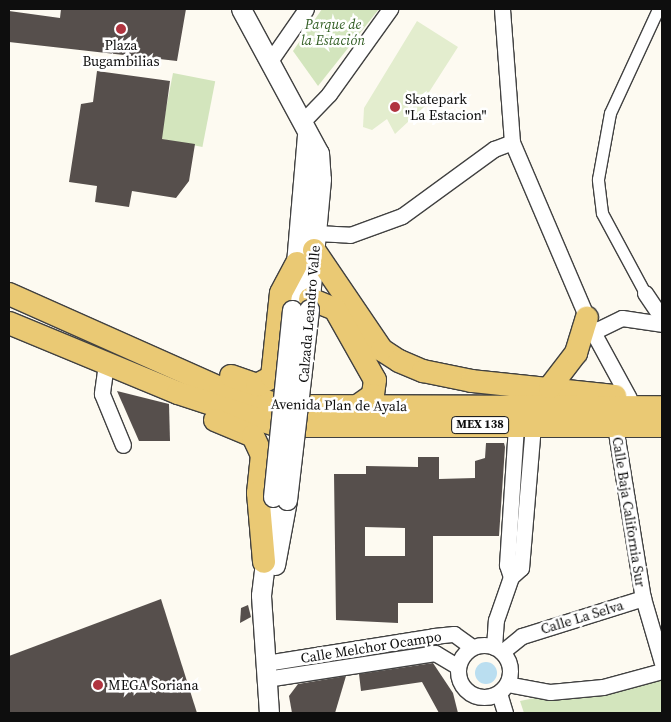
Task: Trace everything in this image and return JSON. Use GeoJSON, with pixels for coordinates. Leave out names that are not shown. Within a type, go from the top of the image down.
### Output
{"type":"FeatureCollection","features":[{"type":"Feature","properties":{"kind":"main road"},"geometry":{"type":"LineString","coordinates":[[106,364],[123,359],[211,370],[265,383],[272,377],[281,293],[309,249],[382,350],[423,371],[474,381],[550,387],[629,398],[662,406]]}},
{"type":"Feature","properties":{"kind":"main road","name":"Avenida Plan de Ayala"},"geometry":{"type":"LineString","coordinates":[[9,294],[265,403],[433,407],[520,420],[615,426],[662,426]]}},
{"type":"Feature","properties":{"kind":"main road"},"geometry":{"type":"LineString","coordinates":[[304,306],[335,309],[375,380],[373,395],[357,406]]}},
{"type":"Feature","properties":{"kind":"main road","name":"Avenida Plan de Ayala"},"geometry":{"type":"LineString","coordinates":[[9,323],[178,393],[278,426],[520,420],[662,406]]}},
{"type":"Feature","properties":{"kind":"main road"},"geometry":{"type":"LineString","coordinates":[[550,387],[576,352],[590,325]]}},
{"type":"Feature","properties":{"kind":"main road"},"geometry":{"type":"LineString","coordinates":[[433,407],[474,381]]}},
{"type":"Feature","properties":{"kind":"main road"},"geometry":{"type":"LineString","coordinates":[[474,381],[520,420]]}},
{"type":"Feature","properties":{"kind":"main road"},"geometry":{"type":"LineString","coordinates":[[178,393],[201,413],[253,436],[258,444],[262,455],[258,493],[264,562]]}},
{"type":"Feature","properties":{"kind":"street"},"geometry":{"type":"LineString","coordinates":[[241,9],[304,120],[329,94],[390,9]]}},
{"type":"Feature","properties":{"kind":"street"},"geometry":{"type":"LineString","coordinates":[[270,61],[306,9]]}},
{"type":"Feature","properties":{"kind":"street"},"geometry":{"type":"LineString","coordinates":[[502,9],[512,142],[590,325],[629,398]]}},
{"type":"Feature","properties":{"kind":"street"},"geometry":{"type":"LineString","coordinates":[[658,9],[610,113],[598,180],[602,213],[645,293],[662,318]]}},
{"type":"Feature","properties":{"kind":"street","name":"Calzada Leandro Valle"},"geometry":{"type":"LineString","coordinates":[[304,120],[307,158],[309,249]]}},
{"type":"Feature","properties":{"kind":"street","name":"Calzada Leandro Valle"},"geometry":{"type":"LineString","coordinates":[[262,630],[321,166],[304,120]]}},
{"type":"Feature","properties":{"kind":"street"},"geometry":{"type":"LineString","coordinates":[[309,249],[380,226],[402,216],[494,149],[512,142]]}},
{"type":"Feature","properties":{"kind":"street"},"geometry":{"type":"LineString","coordinates":[[590,325],[622,318],[662,324]]}},
{"type":"Feature","properties":{"kind":"street"},"geometry":{"type":"LineString","coordinates":[[106,364],[102,394],[123,445]]}},
{"type":"Feature","properties":{"kind":"street"},"geometry":{"type":"LineString","coordinates":[[505,713],[502,654],[496,620],[511,577],[507,565],[520,420]]}},
{"type":"Feature","properties":{"kind":"street","name":"Calle Baja California Sur"},"geometry":{"type":"LineString","coordinates":[[615,426],[643,598],[662,663]]}},
{"type":"Feature","properties":{"kind":"street","name":"Calzada Leandro Valle"},"geometry":{"type":"LineString","coordinates":[[269,713],[262,630],[264,562],[280,499]]}},
{"type":"Feature","properties":{"kind":"street","name":"Calle La Selva"},"geometry":{"type":"LineString","coordinates":[[502,654],[522,636],[643,598]]}},
{"type":"Feature","properties":{"kind":"street","name":"Calle Melchor Ocampo"},"geometry":{"type":"LineString","coordinates":[[266,671],[434,636],[454,634],[472,647]]}},
{"type":"Feature","properties":{"kind":"street"},"geometry":{"type":"LineString","coordinates":[[502,654],[472,647],[458,667],[466,691],[482,698],[503,688],[550,692],[603,687],[662,671]]}},
{"type":"Feature","properties":{"kind":"street","name":"Calle Melchor Ocampo"},"geometry":{"type":"LineString","coordinates":[[266,671],[435,653],[458,667]]}},
{"type":"Feature","properties":{"kind":"green space","name":"Parque de la Estación"},"geometry":{"type":"Polygon","coordinates":[[[322,9],[379,9],[318,86],[293,51],[322,9]]]}},
{"type":"Feature","properties":{"kind":"green space"},"geometry":{"type":"Polygon","coordinates":[[[417,21],[458,47],[424,100],[425,106],[395,134],[387,119],[372,130],[363,127],[364,108],[417,21]]]}},
{"type":"Feature","properties":{"kind":"green space"},"geometry":{"type":"Polygon","coordinates":[[[173,73],[215,81],[202,147],[160,139],[173,73]]]}},
{"type":"Feature","properties":{"kind":"green space"},"geometry":{"type":"Polygon","coordinates":[[[662,672],[662,713],[524,713],[520,701],[662,672]]]}},
{"type":"Feature","properties":{"kind":"water"},"geometry":{"type":"Polygon","coordinates":[[[486,662],[494,665],[497,673],[494,681],[486,684],[478,681],[475,673],[478,665],[486,662]]]}},
{"type":"Feature","properties":{"kind":"building","name":"Plaza Bugambilias"},"geometry":{"type":"Polygon","coordinates":[[[61,9],[186,9],[177,61],[9,42],[9,11],[60,18],[61,9]]]}},
{"type":"Feature","properties":{"kind":"building"},"geometry":{"type":"Polygon","coordinates":[[[97,71],[170,81],[162,139],[195,144],[189,181],[176,198],[132,191],[129,207],[95,202],[97,186],[69,182],[81,104],[93,102],[97,71]]]}},
{"type":"Feature","properties":{"kind":"building"},"geometry":{"type":"Polygon","coordinates":[[[117,391],[169,404],[170,441],[139,441],[117,391]]]}},
{"type":"Feature","properties":{"kind":"building"},"geometry":{"type":"Polygon","coordinates":[[[486,443],[504,443],[499,536],[433,536],[433,603],[398,603],[398,623],[336,620],[334,474],[366,474],[366,466],[418,467],[418,457],[439,457],[439,479],[475,478],[475,461],[485,458],[486,443]],[[365,527],[365,556],[405,556],[405,528],[365,527]]]}},
{"type":"Feature","properties":{"kind":"building","name":"MEGA Soriana"},"geometry":{"type":"Polygon","coordinates":[[[161,599],[197,713],[9,713],[9,656],[161,599]]]}},
{"type":"Feature","properties":{"kind":"building"},"geometry":{"type":"Polygon","coordinates":[[[248,605],[251,617],[240,623],[241,608],[248,605]]]}},
{"type":"Feature","properties":{"kind":"building"},"geometry":{"type":"Polygon","coordinates":[[[433,663],[453,693],[458,713],[439,713],[422,682],[361,691],[359,674],[433,663]]]}},
{"type":"Feature","properties":{"kind":"building"},"geometry":{"type":"Polygon","coordinates":[[[346,676],[335,713],[292,713],[289,696],[298,684],[346,676]]]}},
{"type":"Feature","properties":{"kind":"place","name":"Plaza Bugambilias"},"geometry":{"type":"Point","coordinates":[121,29]}},
{"type":"Feature","properties":{"kind":"place","name":"Skatepark \"La Estacion\""},"geometry":{"type":"Point","coordinates":[395,107]}},
{"type":"Feature","properties":{"kind":"place","name":"MEGA Soriana"},"geometry":{"type":"Point","coordinates":[98,685]}}]}
